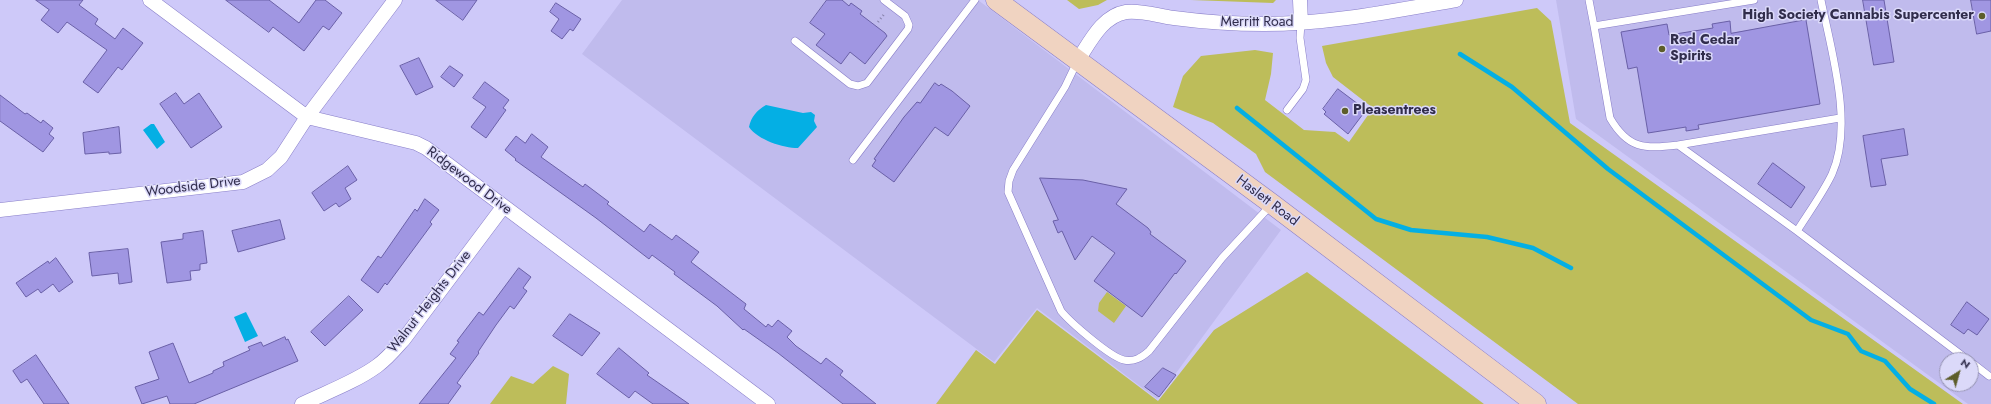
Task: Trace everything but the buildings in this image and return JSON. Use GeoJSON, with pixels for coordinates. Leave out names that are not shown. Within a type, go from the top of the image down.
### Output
{"type":"FeatureCollection","features":[{"type":"Feature","properties":{"kind":"main road","name":"Haslett Road"},"geometry":{"type":"LineString","coordinates":[[996,0],[1272,204],[1536,404]]}},
{"type":"Feature","properties":{"kind":"street","name":"Ridgewood Drive"},"geometry":{"type":"LineString","coordinates":[[150,0],[307,117],[416,143],[426,148],[768,404]]}},
{"type":"Feature","properties":{"kind":"street","name":"Woodside Drive"},"geometry":{"type":"LineString","coordinates":[[0,210],[243,182],[267,170],[281,157],[307,117],[395,0]]}},
{"type":"Feature","properties":{"kind":"street"},"geometry":{"type":"LineString","coordinates":[[1300,0],[1301,23]]}},
{"type":"Feature","properties":{"kind":"street","name":"Merritt Road"},"geometry":{"type":"LineString","coordinates":[[1078,60],[1100,28],[1112,17],[1126,12],[1146,13],[1215,23],[1301,23],[1355,17],[1456,0]]}},
{"type":"Feature","properties":{"kind":"street","name":"Walnut Heights Drive"},"geometry":{"type":"LineString","coordinates":[[302,404],[362,376],[392,353],[503,207]]}},
{"type":"Feature","properties":{"kind":"lane"},"geometry":{"type":"LineString","coordinates":[[795,41],[850,84],[858,86],[867,83],[908,29],[909,25],[905,16],[884,0]]}},
{"type":"Feature","properties":{"kind":"lane"},"geometry":{"type":"LineString","coordinates":[[853,160],[975,0]]}},
{"type":"Feature","properties":{"kind":"lane"},"geometry":{"type":"LineString","coordinates":[[1589,0],[1610,118],[1617,130],[1627,141],[1641,147],[1656,148],[1840,118]]}},
{"type":"Feature","properties":{"kind":"lane"},"geometry":{"type":"LineString","coordinates":[[1594,26],[1754,0]]}},
{"type":"Feature","properties":{"kind":"lane"},"geometry":{"type":"LineString","coordinates":[[1797,231],[1832,173],[1837,157],[1841,102],[1821,0]]}},
{"type":"Feature","properties":{"kind":"lane"},"geometry":{"type":"LineString","coordinates":[[1287,110],[1302,89],[1306,80],[1300,38],[1301,23]]}},
{"type":"Feature","properties":{"kind":"lane"},"geometry":{"type":"LineString","coordinates":[[1078,60],[1065,87],[1013,170],[1009,181],[1008,192],[1061,311],[1069,321],[1114,355],[1123,360],[1131,361],[1140,359],[1149,351],[1222,258],[1272,204]]}},
{"type":"Feature","properties":{"kind":"lane"},"geometry":{"type":"LineString","coordinates":[[1678,145],[1797,231],[1957,352]]}},
{"type":"Feature","properties":{"kind":"lane"},"geometry":{"type":"LineString","coordinates":[[1979,368],[1989,376]]}},
{"type":"Feature","properties":{"kind":"shaded area"},"geometry":{"type":"Polygon","coordinates":[[[622,0],[978,0],[1281,230],[1157,399],[1037,308],[994,362],[582,54],[622,0]]]}},
{"type":"Feature","properties":{"kind":"shaded area"},"geometry":{"type":"Polygon","coordinates":[[[1067,0],[1107,0],[1098,5],[1079,9],[1067,0]]]}},
{"type":"Feature","properties":{"kind":"shaded area"},"geometry":{"type":"Polygon","coordinates":[[[1191,0],[1276,0],[1273,3],[1191,0]]]}},
{"type":"Feature","properties":{"kind":"shaded area"},"geometry":{"type":"Polygon","coordinates":[[[1556,0],[1991,0],[1991,404],[1968,404],[1951,392],[1979,392],[1979,352],[1939,352],[1939,383],[1576,119],[1556,0]]]}},
{"type":"Feature","properties":{"kind":"shaded area"},"geometry":{"type":"Polygon","coordinates":[[[1537,8],[1551,21],[1570,123],[1939,387],[1939,392],[1946,392],[1963,404],[1578,404],[1265,172],[1256,154],[1213,123],[1173,107],[1183,76],[1201,56],[1255,50],[1273,53],[1271,74],[1265,100],[1304,130],[1335,132],[1349,142],[1373,108],[1333,77],[1326,63],[1322,46],[1537,8]]]}},
{"type":"Feature","properties":{"kind":"shaded area"},"geometry":{"type":"Polygon","coordinates":[[[1307,272],[1484,404],[936,404],[976,350],[995,364],[1037,310],[1158,401],[1214,330],[1307,272]]]}},
{"type":"Feature","properties":{"kind":"shaded area"},"geometry":{"type":"Polygon","coordinates":[[[1107,292],[1126,306],[1114,323],[1098,311],[1099,303],[1107,292]]]}},
{"type":"Feature","properties":{"kind":"shaded area"},"geometry":{"type":"Polygon","coordinates":[[[553,366],[569,374],[566,404],[490,404],[511,376],[533,384],[553,366]]]}},
{"type":"Feature","properties":{"kind":"water"},"geometry":{"type":"Polygon","coordinates":[[[766,105],[803,113],[811,112],[815,115],[814,121],[817,127],[798,148],[785,147],[771,142],[758,136],[749,127],[755,114],[766,105]]]}},
{"type":"Feature","properties":{"kind":"water"},"geometry":{"type":"Polygon","coordinates":[[[151,124],[154,124],[165,142],[157,149],[143,130],[151,124]]]}},
{"type":"Feature","properties":{"kind":"water"},"geometry":{"type":"Polygon","coordinates":[[[246,312],[258,336],[245,342],[234,317],[246,312]]]}},
{"type":"Feature","properties":{"kind":"waterway"},"geometry":{"type":"LineString","coordinates":[[1460,54],[1512,87],[1608,169],[1811,320],[1848,334],[1861,351],[1885,361],[1910,389],[1934,404]]}},
{"type":"Feature","properties":{"kind":"waterway"},"geometry":{"type":"LineString","coordinates":[[1237,108],[1376,219],[1411,230],[1487,237],[1533,248],[1571,268]]}},
{"type":"Feature","properties":{"kind":"place","name":"High Society Cannabis Supercenter"},"geometry":{"type":"Point","coordinates":[1982,16]}},
{"type":"Feature","properties":{"kind":"place","name":"Red Cedar Spirits"},"geometry":{"type":"Point","coordinates":[1662,49]}},
{"type":"Feature","properties":{"kind":"place","name":"Pleasentrees"},"geometry":{"type":"Point","coordinates":[1345,111]}}]}
